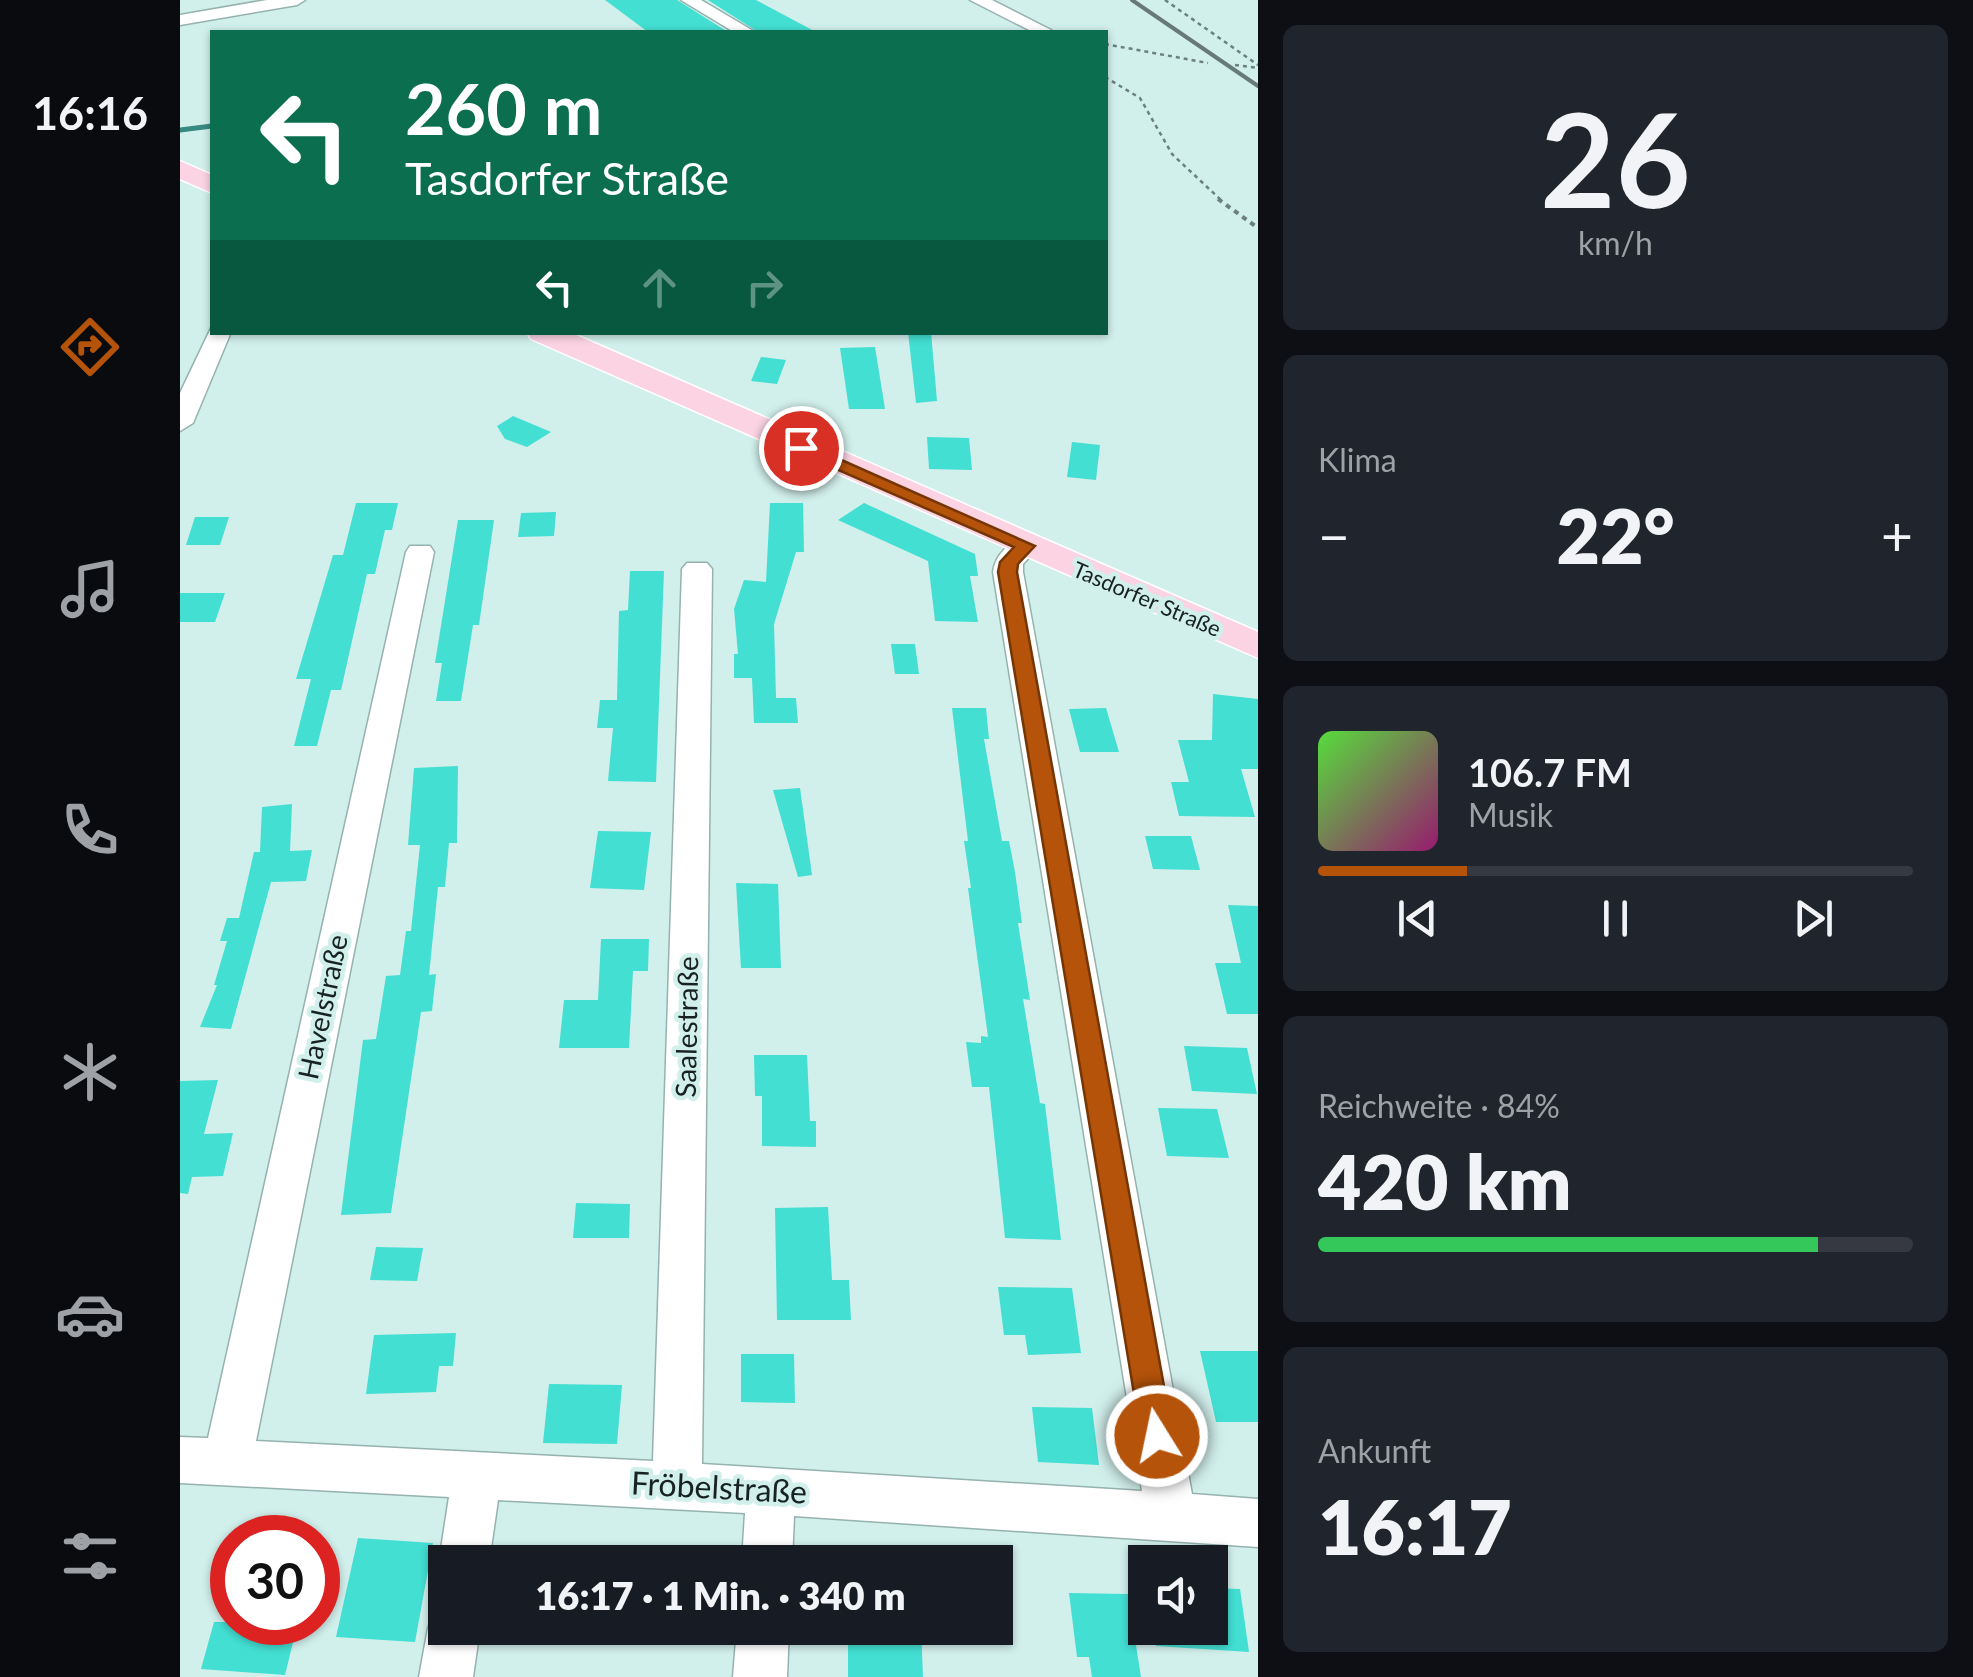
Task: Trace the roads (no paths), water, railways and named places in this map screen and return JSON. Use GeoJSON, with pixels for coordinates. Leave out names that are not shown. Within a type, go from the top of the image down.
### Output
{"type":"FeatureCollection","features":[{"type":"Feature","properties":{"kind":"main road"},"geometry":{"type":"LineString","coordinates":[[180,169],[210,184]]}},
{"type":"Feature","properties":{"kind":"main road","name":"Tasdorfer Straße"},"geometry":{"type":"LineString","coordinates":[[549,335],[1258,646]]}},
{"type":"Feature","properties":{"kind":"street"},"geometry":{"type":"LineString","coordinates":[[180,20],[297,0]]}},
{"type":"Feature","properties":{"kind":"street"},"geometry":{"type":"LineString","coordinates":[[689,0],[742,30]]}},
{"type":"Feature","properties":{"kind":"street"},"geometry":{"type":"LineString","coordinates":[[978,0],[1042,30]]}},
{"type":"Feature","properties":{"kind":"street"},"geometry":{"type":"LineString","coordinates":[[180,423],[218,335]]}},
{"type":"Feature","properties":{"kind":"street"},"geometry":{"type":"LineString","coordinates":[[1026,546],[1009,562],[1008,572],[1171,1518]]}},
{"type":"Feature","properties":{"kind":"street","name":"Havelstraße"},"geometry":{"type":"LineString","coordinates":[[203,1461],[420,552]]}},
{"type":"Feature","properties":{"kind":"street","name":"Saalestraße"},"geometry":{"type":"LineString","coordinates":[[677,1486],[698,569]]}},
{"type":"Feature","properties":{"kind":"street","name":"Fröbelstraße"},"geometry":{"type":"LineString","coordinates":[[203,1461],[1258,1523]]}},
{"type":"Feature","properties":{"kind":"street"},"geometry":{"type":"LineString","coordinates":[[467,1545],[477,1477]]}},
{"type":"Feature","properties":{"kind":"street"},"geometry":{"type":"LineString","coordinates":[[768,1545],[770,1492]]}},
{"type":"Feature","properties":{"kind":"street"},"geometry":{"type":"LineString","coordinates":[[446,1677],[451,1645]]}},
{"type":"Feature","properties":{"kind":"street"},"geometry":{"type":"LineString","coordinates":[[760,1677],[762,1645]]}},
{"type":"Feature","properties":{"kind":"waterway"},"geometry":{"type":"LineString","coordinates":[[180,130],[210,126]]}},
{"type":"Feature","properties":{"kind":"railway"},"geometry":{"type":"LineString","coordinates":[[1132,0],[1258,86]]}}]}
